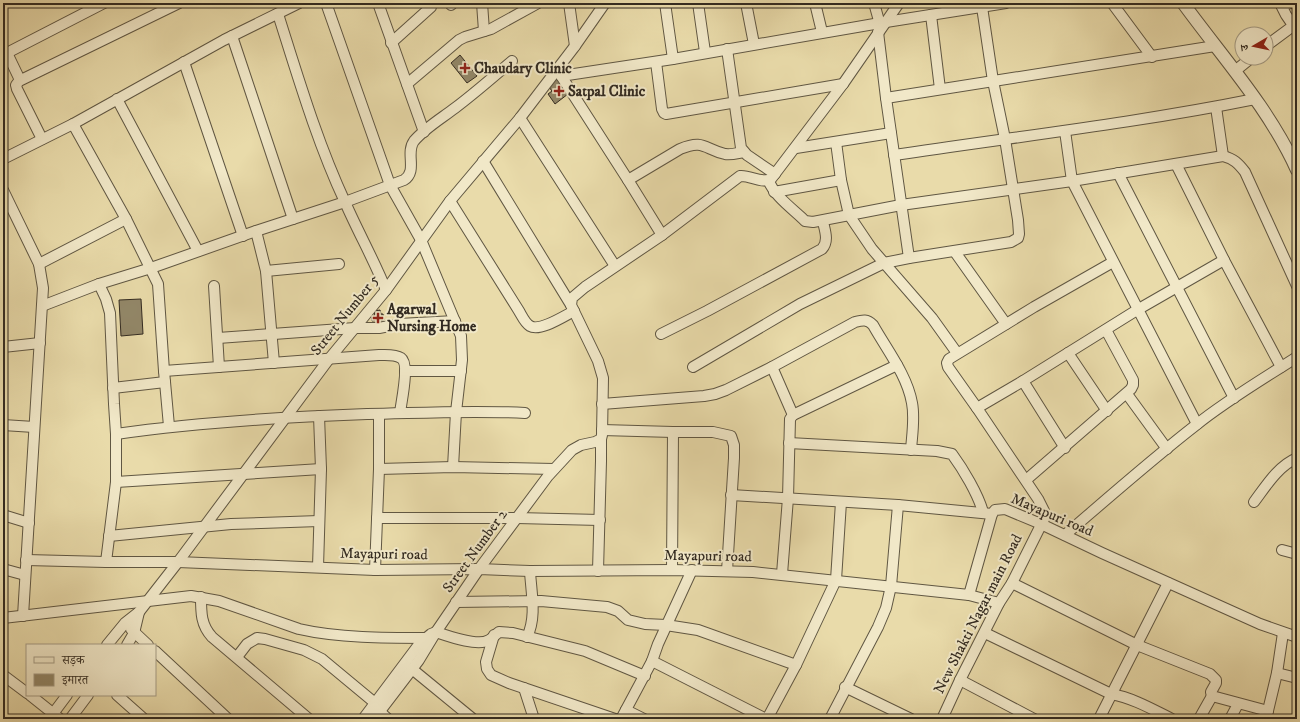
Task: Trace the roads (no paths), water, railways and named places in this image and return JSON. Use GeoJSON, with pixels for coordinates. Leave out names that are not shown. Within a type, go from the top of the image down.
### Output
{"type":"FeatureCollection","features":[{"type":"Feature","properties":{"kind":"street"},"geometry":{"type":"LineString","coordinates":[[42,139],[17,89],[17,83],[20,80],[180,3]]}},
{"type":"Feature","properties":{"kind":"street"},"geometry":{"type":"LineString","coordinates":[[3,159],[73,124],[232,36],[299,3]]}},
{"type":"Feature","properties":{"kind":"street"},"geometry":{"type":"LineString","coordinates":[[326,3],[390,185],[421,240],[461,336],[461,371],[456,412],[453,467]]}},
{"type":"Feature","properties":{"kind":"street"},"geometry":{"type":"LineString","coordinates":[[378,3],[424,132]]}},
{"type":"Feature","properties":{"kind":"street"},"geometry":{"type":"LineString","coordinates":[[482,3],[484,31]]}},
{"type":"Feature","properties":{"kind":"street"},"geometry":{"type":"LineString","coordinates":[[407,84],[459,40],[502,23],[538,3]]}},
{"type":"Feature","properties":{"kind":"street"},"geometry":{"type":"LineString","coordinates":[[569,3],[575,46]]}},
{"type":"Feature","properties":{"kind":"street","name":"Street Number 5"},"geometry":{"type":"LineString","coordinates":[[108,644],[125,623],[139,612],[178,562],[329,359],[386,290],[450,201],[559,73],[575,46],[606,3]]}},
{"type":"Feature","properties":{"kind":"street"},"geometry":{"type":"LineString","coordinates":[[665,3],[673,59]]}},
{"type":"Feature","properties":{"kind":"street"},"geometry":{"type":"LineString","coordinates":[[698,3],[706,52]]}},
{"type":"Feature","properties":{"kind":"street"},"geometry":{"type":"LineString","coordinates":[[746,3],[754,44]]}},
{"type":"Feature","properties":{"kind":"street"},"geometry":{"type":"LineString","coordinates":[[816,3],[822,32]]}},
{"type":"Feature","properties":{"kind":"street"},"geometry":{"type":"LineString","coordinates":[[874,3],[881,26],[886,98],[909,258]]}},
{"type":"Feature","properties":{"kind":"street"},"geometry":{"type":"LineString","coordinates":[[572,308],[571,302],[574,295],[662,235],[740,176],[760,180],[771,177],[796,148],[843,84],[881,26],[899,3]]}},
{"type":"Feature","properties":{"kind":"street"},"geometry":{"type":"LineString","coordinates":[[662,235],[559,73],[656,62],[822,32],[881,26],[931,15],[1006,3]]}},
{"type":"Feature","properties":{"kind":"street"},"geometry":{"type":"LineString","coordinates":[[1112,3],[1152,57]]}},
{"type":"Feature","properties":{"kind":"street"},"geometry":{"type":"LineString","coordinates":[[1183,3],[1255,99],[1273,125],[1296,165]]}},
{"type":"Feature","properties":{"kind":"street"},"geometry":{"type":"LineString","coordinates":[[1274,41],[1295,28],[1280,4],[1291,3]]}},
{"type":"Feature","properties":{"kind":"street"},"geometry":{"type":"LineString","coordinates":[[20,80],[5,54],[99,4]]}},
{"type":"Feature","properties":{"kind":"street"},"geometry":{"type":"LineString","coordinates":[[391,43],[431,7]]}},
{"type":"Feature","properties":{"kind":"street"},"geometry":{"type":"LineString","coordinates":[[693,367],[800,304],[884,263],[1011,242],[1018,238],[1018,220],[1005,139],[993,81],[982,7]]}},
{"type":"Feature","properties":{"kind":"street"},"geometry":{"type":"LineString","coordinates":[[278,14],[310,112],[345,202],[373,258],[386,290]]}},
{"type":"Feature","properties":{"kind":"street"},"geometry":{"type":"LineString","coordinates":[[931,15],[940,90]]}},
{"type":"Feature","properties":{"kind":"street"},"geometry":{"type":"LineString","coordinates":[[232,36],[293,219]]}},
{"type":"Feature","properties":{"kind":"street"},"geometry":{"type":"LineString","coordinates":[[886,98],[1215,46]]}},
{"type":"Feature","properties":{"kind":"street"},"geometry":{"type":"LineString","coordinates":[[727,49],[741,148],[771,177],[774,192],[805,221],[823,222],[849,215],[901,205],[1072,181],[1223,156],[1232,158],[1238,162],[1245,172],[1297,286]]}},
{"type":"Feature","properties":{"kind":"street"},"geometry":{"type":"LineString","coordinates":[[42,306],[99,284],[151,268],[198,250],[345,202],[408,177],[411,172],[411,146],[417,138],[478,91],[512,61]]}},
{"type":"Feature","properties":{"kind":"street"},"geometry":{"type":"LineString","coordinates":[[184,62],[243,236]]}},
{"type":"Feature","properties":{"kind":"street"},"geometry":{"type":"LineString","coordinates":[[656,62],[662,109],[664,113],[669,114],[843,84]]}},
{"type":"Feature","properties":{"kind":"street"},"geometry":{"type":"LineString","coordinates":[[1235,71],[1241,66]]}},
{"type":"Feature","properties":{"kind":"street"},"geometry":{"type":"LineString","coordinates":[[118,99],[198,250]]}},
{"type":"Feature","properties":{"kind":"street"},"geometry":{"type":"LineString","coordinates":[[894,156],[1065,131],[1216,107],[1255,99]]}},
{"type":"Feature","properties":{"kind":"street"},"geometry":{"type":"LineString","coordinates":[[1216,107],[1223,156]]}},
{"type":"Feature","properties":{"kind":"street"},"geometry":{"type":"LineString","coordinates":[[520,118],[615,266]]}},
{"type":"Feature","properties":{"kind":"street"},"geometry":{"type":"LineString","coordinates":[[73,124],[126,219],[158,284],[169,426]]}},
{"type":"Feature","properties":{"kind":"street"},"geometry":{"type":"LineString","coordinates":[[1065,131],[1072,181],[1196,424]]}},
{"type":"Feature","properties":{"kind":"street"},"geometry":{"type":"LineString","coordinates":[[796,148],[891,133]]}},
{"type":"Feature","properties":{"kind":"street"},"geometry":{"type":"LineString","coordinates":[[836,142],[841,180],[849,215],[872,249],[932,318],[958,353]]}},
{"type":"Feature","properties":{"kind":"street"},"geometry":{"type":"LineString","coordinates":[[628,180],[680,149],[688,146],[702,145],[726,154],[744,152]]}},
{"type":"Feature","properties":{"kind":"street"},"geometry":{"type":"LineString","coordinates":[[483,161],[572,308],[598,361],[603,378],[598,571]]}},
{"type":"Feature","properties":{"kind":"street"},"geometry":{"type":"LineString","coordinates":[[1176,164],[1224,260],[1281,367]]}},
{"type":"Feature","properties":{"kind":"street"},"geometry":{"type":"LineString","coordinates":[[1118,173],[1234,398]]}},
{"type":"Feature","properties":{"kind":"street"},"geometry":{"type":"LineString","coordinates":[[774,192],[841,180]]}},
{"type":"Feature","properties":{"kind":"street"},"geometry":{"type":"LineString","coordinates":[[3,190],[39,264],[43,288],[29,523],[24,575],[23,616]]}},
{"type":"Feature","properties":{"kind":"street"},"geometry":{"type":"LineString","coordinates":[[450,201],[526,323],[535,328],[540,327],[572,308]]}},
{"type":"Feature","properties":{"kind":"street"},"geometry":{"type":"LineString","coordinates":[[39,264],[126,219]]}},
{"type":"Feature","properties":{"kind":"street"},"geometry":{"type":"LineString","coordinates":[[661,334],[708,311],[822,249],[826,241],[823,222]]}},
{"type":"Feature","properties":{"kind":"street"},"geometry":{"type":"LineString","coordinates":[[256,231],[266,271],[274,363]]}},
{"type":"Feature","properties":{"kind":"street"},"geometry":{"type":"LineString","coordinates":[[955,252],[1006,324]]}},
{"type":"Feature","properties":{"kind":"street"},"geometry":{"type":"LineString","coordinates":[[977,408],[1137,310],[1224,260]]}},
{"type":"Feature","properties":{"kind":"street"},"geometry":{"type":"LineString","coordinates":[[1041,524],[1045,517],[1044,511],[1026,480],[948,367],[947,363],[949,359],[958,353],[1113,262]]}},
{"type":"Feature","properties":{"kind":"street"},"geometry":{"type":"LineString","coordinates":[[266,271],[339,264]]}},
{"type":"Feature","properties":{"kind":"street"},"geometry":{"type":"LineString","coordinates":[[99,284],[106,299],[110,313],[116,434],[116,482],[106,562]]}},
{"type":"Feature","properties":{"kind":"street"},"geometry":{"type":"LineString","coordinates":[[214,286],[219,367]]}},
{"type":"Feature","properties":{"kind":"street"},"geometry":{"type":"LineString","coordinates":[[602,408],[715,394],[772,367],[855,322],[863,320],[869,321],[873,326],[897,365],[909,391],[912,405],[911,450]]}},
{"type":"Feature","properties":{"kind":"street"},"geometry":{"type":"LineString","coordinates":[[218,338],[354,328],[379,328],[399,324],[455,321]]}},
{"type":"Feature","properties":{"kind":"street"},"geometry":{"type":"LineString","coordinates":[[1026,480],[1065,448],[1131,389],[1133,385],[1132,380],[1106,330]]}},
{"type":"Feature","properties":{"kind":"street"},"geometry":{"type":"LineString","coordinates":[[3,346],[40,343]]}},
{"type":"Feature","properties":{"kind":"street"},"geometry":{"type":"LineString","coordinates":[[1068,353],[1107,411]]}},
{"type":"Feature","properties":{"kind":"street"},"geometry":{"type":"LineString","coordinates":[[164,371],[379,355],[400,357],[403,359],[405,371],[400,413]]}},
{"type":"Feature","properties":{"kind":"street"},"geometry":{"type":"LineString","coordinates":[[1065,535],[1196,424],[1297,357]]}},
{"type":"Feature","properties":{"kind":"street"},"geometry":{"type":"LineString","coordinates":[[782,574],[788,498],[790,419],[793,415],[897,365]]}},
{"type":"Feature","properties":{"kind":"street"},"geometry":{"type":"LineString","coordinates":[[772,367],[793,415]]}},
{"type":"Feature","properties":{"kind":"street"},"geometry":{"type":"LineString","coordinates":[[405,371],[461,371]]}},
{"type":"Feature","properties":{"kind":"street"},"geometry":{"type":"LineString","coordinates":[[1023,381],[1065,448]]}},
{"type":"Feature","properties":{"kind":"street"},"geometry":{"type":"LineString","coordinates":[[113,388],[165,382]]}},
{"type":"Feature","properties":{"kind":"street"},"geometry":{"type":"LineString","coordinates":[[1127,394],[1167,449]]}},
{"type":"Feature","properties":{"kind":"street"},"geometry":{"type":"LineString","coordinates":[[116,434],[169,426],[319,416],[456,412],[525,413]]}},
{"type":"Feature","properties":{"kind":"street"},"geometry":{"type":"LineString","coordinates":[[375,570],[379,469],[379,414]]}},
{"type":"Feature","properties":{"kind":"street"},"geometry":{"type":"LineString","coordinates":[[318,567],[321,469],[319,416]]}},
{"type":"Feature","properties":{"kind":"street"},"geometry":{"type":"LineString","coordinates":[[3,425],[34,427]]}},
{"type":"Feature","properties":{"kind":"street"},"geometry":{"type":"LineString","coordinates":[[672,570],[673,432]]}},
{"type":"Feature","properties":{"kind":"street"},"geometry":{"type":"LineString","coordinates":[[601,434],[713,432],[730,436],[734,445],[727,571]]}},
{"type":"Feature","properties":{"kind":"street","name":"Street Number 2"},"geometry":{"type":"LineString","coordinates":[[376,711],[412,669],[479,569],[554,469],[572,450],[579,446],[595,442],[601,434]]}},
{"type":"Feature","properties":{"kind":"street"},"geometry":{"type":"LineString","coordinates":[[789,443],[937,451],[952,454],[988,513]]}},
{"type":"Feature","properties":{"kind":"street"},"geometry":{"type":"LineString","coordinates":[[1254,502],[1273,477],[1282,468],[1297,458]]}},
{"type":"Feature","properties":{"kind":"street"},"geometry":{"type":"LineString","coordinates":[[379,469],[453,467],[554,469]]}},
{"type":"Feature","properties":{"kind":"street"},"geometry":{"type":"LineString","coordinates":[[116,482],[321,469]]}},
{"type":"Feature","properties":{"kind":"street"},"geometry":{"type":"LineString","coordinates":[[731,495],[898,505],[988,513]]}},
{"type":"Feature","properties":{"kind":"street"},"geometry":{"type":"LineString","coordinates":[[652,661],[767,719],[796,665],[836,580],[841,502]]}},
{"type":"Feature","properties":{"kind":"street"},"geometry":{"type":"LineString","coordinates":[[830,719],[845,687],[878,627],[886,608],[892,586],[898,505]]}},
{"type":"Feature","properties":{"kind":"street","name":"Mayapuri road"},"geometry":{"type":"LineString","coordinates":[[26,560],[178,562],[375,570],[479,569],[530,571],[727,571],[782,574],[968,595],[988,513],[995,510],[1005,509],[1260,624],[1297,637]]}},
{"type":"Feature","properties":{"kind":"street"},"geometry":{"type":"LineString","coordinates":[[3,515],[29,523]]}},
{"type":"Feature","properties":{"kind":"street"},"geometry":{"type":"LineString","coordinates":[[376,518],[518,518],[600,520]]}},
{"type":"Feature","properties":{"kind":"street"},"geometry":{"type":"LineString","coordinates":[[109,536],[204,526],[265,522],[319,521]]}},
{"type":"Feature","properties":{"kind":"street","name":"New Shakti Nagar main Road"},"geometry":{"type":"LineString","coordinates":[[942,719],[999,603],[1012,583],[1041,524]]}},
{"type":"Feature","properties":{"kind":"street"},"geometry":{"type":"LineString","coordinates":[[1282,550],[1297,554]]}},
{"type":"Feature","properties":{"kind":"street"},"geometry":{"type":"LineString","coordinates":[[3,568],[24,575]]}},
{"type":"Feature","properties":{"kind":"street"},"geometry":{"type":"LineString","coordinates":[[644,719],[623,714],[652,661],[666,625],[692,570]]}},
{"type":"Feature","properties":{"kind":"street"},"geometry":{"type":"LineString","coordinates":[[527,637],[532,624],[530,571]]}},
{"type":"Feature","properties":{"kind":"street"},"geometry":{"type":"LineString","coordinates":[[1012,583],[1137,645],[1213,677],[1216,683],[1210,692],[1212,696],[1200,719]]}},
{"type":"Feature","properties":{"kind":"street"},"geometry":{"type":"LineString","coordinates":[[1099,719],[1168,583]]}},
{"type":"Feature","properties":{"kind":"street"},"geometry":{"type":"LineString","coordinates":[[968,595],[999,603]]}},
{"type":"Feature","properties":{"kind":"street"},"geometry":{"type":"LineString","coordinates":[[3,618],[191,596],[219,602],[311,632],[337,635],[426,638]]}},
{"type":"Feature","properties":{"kind":"street"},"geometry":{"type":"LineString","coordinates":[[201,597],[201,616],[206,630],[212,637],[310,719]]}},
{"type":"Feature","properties":{"kind":"street"},"geometry":{"type":"LineString","coordinates":[[456,602],[531,601],[607,607],[618,610],[628,620],[645,624],[666,625],[698,630],[796,665]]}},
{"type":"Feature","properties":{"kind":"street"},"geometry":{"type":"LineString","coordinates":[[128,644],[134,633],[139,612]]}},
{"type":"Feature","properties":{"kind":"street"},"geometry":{"type":"LineString","coordinates":[[125,623],[147,644]]}},
{"type":"Feature","properties":{"kind":"street"},"geometry":{"type":"LineString","coordinates":[[363,719],[376,711],[420,643],[436,632],[455,638],[485,642],[499,632],[506,632],[585,651],[644,676]]}},
{"type":"Feature","properties":{"kind":"street"},"geometry":{"type":"LineString","coordinates":[[985,633],[1111,694],[1135,701],[1172,719]]}},
{"type":"Feature","properties":{"kind":"street"},"geometry":{"type":"LineString","coordinates":[[1212,696],[1267,715],[1277,673],[1283,633]]}},
{"type":"Feature","properties":{"kind":"street"},"geometry":{"type":"LineString","coordinates":[[494,635],[486,662],[488,672],[495,678],[615,719]]}},
{"type":"Feature","properties":{"kind":"street"},"geometry":{"type":"LineString","coordinates":[[236,657],[247,644],[257,638],[265,638],[304,650],[322,659],[376,711],[388,719]]}},
{"type":"Feature","properties":{"kind":"street"},"geometry":{"type":"LineString","coordinates":[[156,652],[228,719]]}},
{"type":"Feature","properties":{"kind":"street"},"geometry":{"type":"LineString","coordinates":[[412,669],[473,719]]}},
{"type":"Feature","properties":{"kind":"street"},"geometry":{"type":"LineString","coordinates":[[1277,673],[1297,678]]}},
{"type":"Feature","properties":{"kind":"street"},"geometry":{"type":"LineString","coordinates":[[3,675],[26,692]]}},
{"type":"Feature","properties":{"kind":"street"},"geometry":{"type":"LineString","coordinates":[[960,680],[1034,719]]}},
{"type":"Feature","properties":{"kind":"street"},"geometry":{"type":"LineString","coordinates":[[845,687],[911,719]]}},
{"type":"Feature","properties":{"kind":"street"},"geometry":{"type":"LineString","coordinates":[[524,688],[534,719]]}},
{"type":"Feature","properties":{"kind":"street"},"geometry":{"type":"LineString","coordinates":[[31,696],[54,717],[66,696]]}},
{"type":"Feature","properties":{"kind":"street"},"geometry":{"type":"LineString","coordinates":[[70,719],[87,696]]}},
{"type":"Feature","properties":{"kind":"street"},"geometry":{"type":"LineString","coordinates":[[119,696],[144,719]]}},
{"type":"Feature","properties":{"kind":"street"},"geometry":{"type":"LineString","coordinates":[[1230,719],[1238,704]]}},
{"type":"Feature","properties":{"kind":"place","name":"Chaudary Clinic"},"geometry":{"type":"Point","coordinates":[465,68]}},
{"type":"Feature","properties":{"kind":"place","name":"Satpal Clinic"},"geometry":{"type":"Point","coordinates":[559,91]}},
{"type":"Feature","properties":{"kind":"place","name":"Agarwal Nursing Home"},"geometry":{"type":"Point","coordinates":[378,318]}}]}
